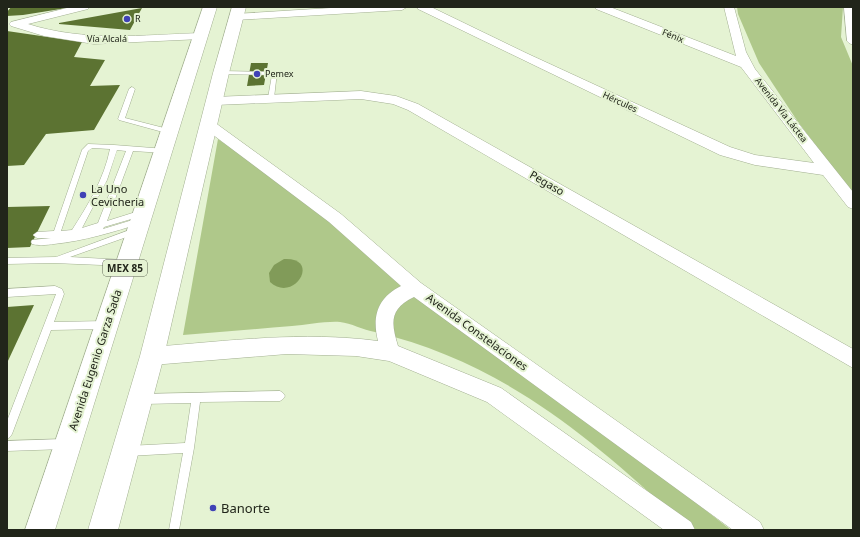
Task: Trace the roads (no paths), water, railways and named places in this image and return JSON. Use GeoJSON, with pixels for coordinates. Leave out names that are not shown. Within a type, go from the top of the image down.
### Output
{"type":"FeatureCollection","features":[{"type":"Feature","properties":{"kind":"highway","name":"Avenida Eugenio Garza Sada"},"geometry":{"type":"LineString","coordinates":[[40,530],[210,7]]}},
{"type":"Feature","properties":{"kind":"highway"},"geometry":{"type":"LineString","coordinates":[[103,530],[152,356],[221,74],[238,12]]}},
{"type":"Feature","properties":{"kind":"street","name":"Vía Alcalá"},"geometry":{"type":"LineString","coordinates":[[11,24],[84,7]]}},
{"type":"Feature","properties":{"kind":"street"},"geometry":{"type":"LineString","coordinates":[[238,12],[402,7]]}},
{"type":"Feature","properties":{"kind":"street","name":"Hércules"},"geometry":{"type":"LineString","coordinates":[[422,7],[522,56],[725,151],[755,160],[828,170]]}},
{"type":"Feature","properties":{"kind":"street","name":"Fénix"},"geometry":{"type":"LineString","coordinates":[[600,7],[747,65]]}},
{"type":"Feature","properties":{"kind":"street","name":"Avenida Vía Láctea"},"geometry":{"type":"LineString","coordinates":[[730,7],[740,52],[747,65],[853,203]]}},
{"type":"Feature","properties":{"kind":"street"},"geometry":{"type":"LineString","coordinates":[[849,7],[853,42]]}},
{"type":"Feature","properties":{"kind":"street","name":"Vía Alcalá"},"geometry":{"type":"LineString","coordinates":[[11,24],[44,33],[94,40],[201,36]]}},
{"type":"Feature","properties":{"kind":"street","name":"Pegaso"},"geometry":{"type":"LineString","coordinates":[[215,102],[271,98],[361,95],[396,100],[413,107],[853,359]]}},
{"type":"Feature","properties":{"kind":"street","name":"Avenida Constelaciones"},"geometry":{"type":"LineString","coordinates":[[209,125],[335,218],[415,288],[752,530]]}},
{"type":"Feature","properties":{"kind":"street"},"geometry":{"type":"LineString","coordinates":[[390,352],[383,329],[385,312],[397,297],[415,288]]}},
{"type":"Feature","properties":{"kind":"street"},"geometry":{"type":"LineString","coordinates":[[152,356],[287,345],[356,347],[390,352],[494,395],[683,530]]}},
{"type":"Feature","properties":{"kind":"lane"},"geometry":{"type":"LineString","coordinates":[[221,74],[274,72],[271,98]]}},
{"type":"Feature","properties":{"kind":"lane"},"geometry":{"type":"LineString","coordinates":[[132,89],[121,119],[167,141]]}},
{"type":"Feature","properties":{"kind":"lane"},"geometry":{"type":"LineString","coordinates":[[55,238],[85,150],[90,146],[130,149],[167,141]]}},
{"type":"Feature","properties":{"kind":"lane"},"geometry":{"type":"LineString","coordinates":[[73,236],[84,220],[106,174],[114,147]]}},
{"type":"Feature","properties":{"kind":"lane"},"geometry":{"type":"LineString","coordinates":[[99,230],[130,149]]}},
{"type":"Feature","properties":{"kind":"lane"},"geometry":{"type":"LineString","coordinates":[[36,239],[73,236],[140,221]]}},
{"type":"Feature","properties":{"kind":"lane"},"geometry":{"type":"LineString","coordinates":[[53,260],[140,221]]}},
{"type":"Feature","properties":{"kind":"lane"},"geometry":{"type":"LineString","coordinates":[[7,261],[53,260],[127,263]]}},
{"type":"Feature","properties":{"kind":"lane"},"geometry":{"type":"LineString","coordinates":[[7,293],[55,290],[60,294],[7,434]]}},
{"type":"Feature","properties":{"kind":"lane"},"geometry":{"type":"LineString","coordinates":[[49,326],[107,325]]}},
{"type":"Feature","properties":{"kind":"lane"},"geometry":{"type":"LineString","coordinates":[[139,399],[196,399],[280,396]]}},
{"type":"Feature","properties":{"kind":"lane"},"geometry":{"type":"LineString","coordinates":[[174,530],[189,448],[196,399]]}},
{"type":"Feature","properties":{"kind":"lane"},"geometry":{"type":"LineString","coordinates":[[7,446],[68,444]]}},
{"type":"Feature","properties":{"kind":"lane"},"geometry":{"type":"LineString","coordinates":[[125,451],[189,448]]}},
{"type":"Feature","properties":{"kind":"place","name":"R"},"geometry":{"type":"Point","coordinates":[127,19]}},
{"type":"Feature","properties":{"kind":"place","name":"Pemex"},"geometry":{"type":"Point","coordinates":[257,74]}},
{"type":"Feature","properties":{"kind":"place","name":"La Uno Cevicheria"},"geometry":{"type":"Point","coordinates":[83,195]}},
{"type":"Feature","properties":{"kind":"place","name":"Banorte"},"geometry":{"type":"Point","coordinates":[213,508]}}]}
